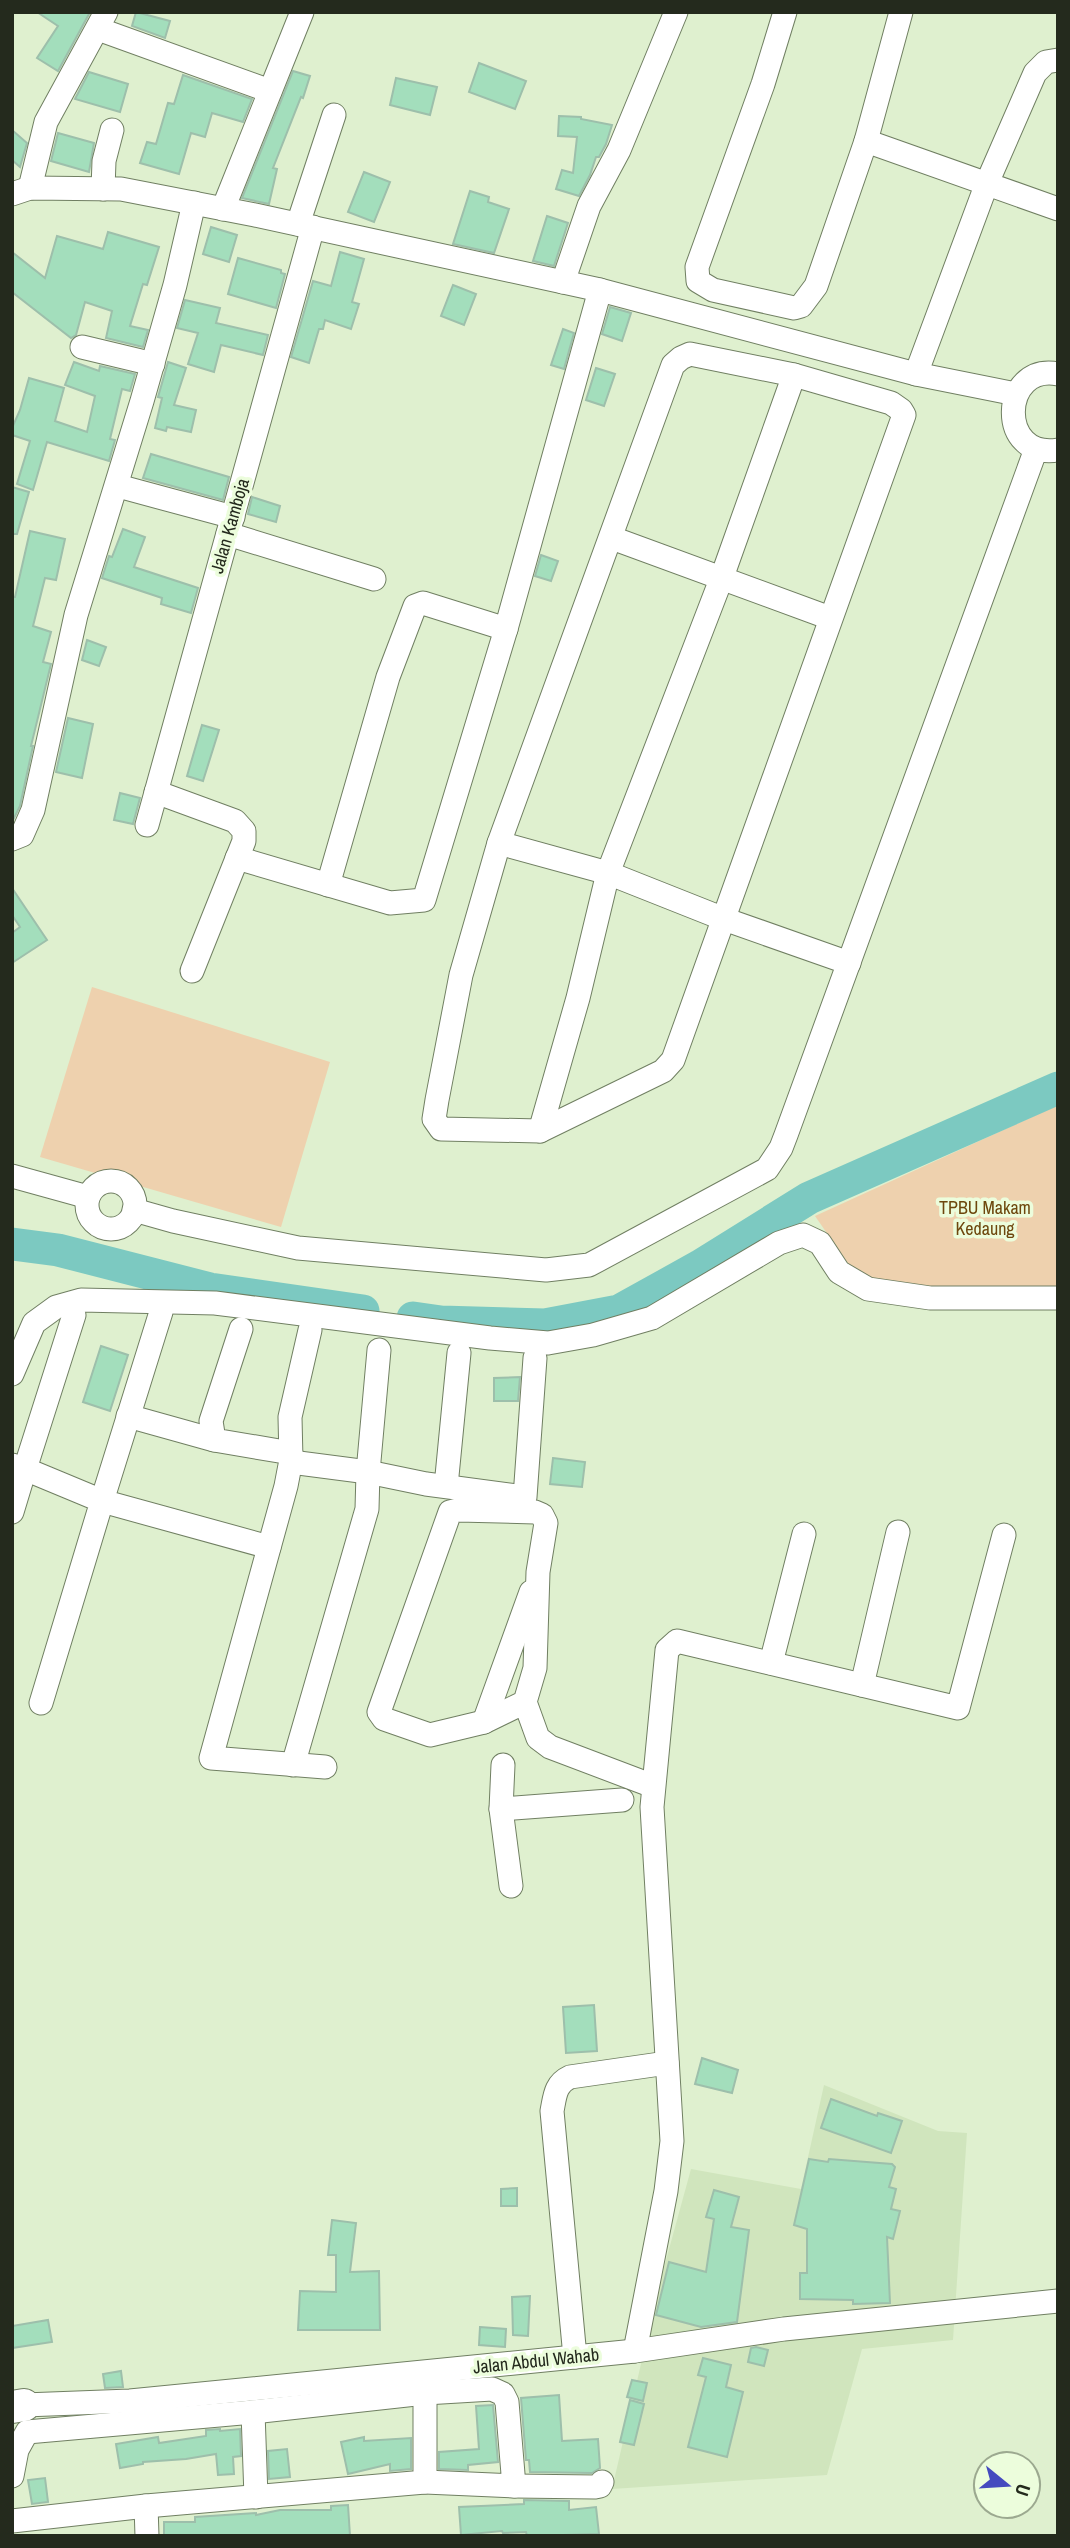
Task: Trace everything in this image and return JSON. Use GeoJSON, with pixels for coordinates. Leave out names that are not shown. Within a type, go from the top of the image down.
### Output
{"type":"FeatureCollection","features":[{"type":"Feature","properties":{"kind":"street"},"geometry":{"type":"LineString","coordinates":[[223,209],[302,12]]}},
{"type":"Feature","properties":{"kind":"street"},"geometry":{"type":"LineString","coordinates":[[563,282],[589,206],[628,129],[676,12]]}},
{"type":"Feature","properties":{"kind":"street"},"geometry":{"type":"LineString","coordinates":[[785,12],[699,257],[698,281],[713,290],[794,308],[801,306],[816,286],[866,141],[901,12]]}},
{"type":"Feature","properties":{"kind":"street"},"geometry":{"type":"LineString","coordinates":[[270,91],[102,21],[46,122],[21,191],[121,189],[305,225],[600,290],[916,374],[1016,394]]}},
{"type":"Feature","properties":{"kind":"street"},"geometry":{"type":"LineString","coordinates":[[916,374],[987,183],[1035,73],[1046,62],[1058,60]]}},
{"type":"Feature","properties":{"kind":"street","name":"Jalan Kamboja"},"geometry":{"type":"LineString","coordinates":[[147,825],[230,526],[334,115]]}},
{"type":"Feature","properties":{"kind":"street"},"geometry":{"type":"LineString","coordinates":[[103,189],[104,161],[112,130]]}},
{"type":"Feature","properties":{"kind":"street"},"geometry":{"type":"LineString","coordinates":[[866,141],[1058,209]]}},
{"type":"Feature","properties":{"kind":"street"},"geometry":{"type":"LineString","coordinates":[[12,839],[22,835],[33,810],[69,639],[118,486],[194,203]]}},
{"type":"Feature","properties":{"kind":"street"},"geometry":{"type":"LineString","coordinates":[[237,858],[390,903],[424,900],[506,629],[600,290]]}},
{"type":"Feature","properties":{"kind":"street"},"geometry":{"type":"LineString","coordinates":[[82,347],[153,363]]}},
{"type":"Feature","properties":{"kind":"street"},"geometry":{"type":"LineString","coordinates":[[690,354],[794,375],[891,402],[904,415],[673,1060],[663,1071],[540,1131],[441,1129],[434,1119],[461,975],[499,843],[612,538],[673,365],[690,354]]}},
{"type":"Feature","properties":{"kind":"street"},"geometry":{"type":"LineString","coordinates":[[134,1210],[298,1248],[546,1270],[589,1265],[767,1169],[781,1148],[849,963],[1047,449],[1025,442],[1017,432],[1012,407],[1016,394],[1031,378],[1056,370]]}},
{"type":"Feature","properties":{"kind":"street"},"geometry":{"type":"LineString","coordinates":[[540,1131],[578,998],[608,873],[722,577],[794,375]]}},
{"type":"Feature","properties":{"kind":"street"},"geometry":{"type":"LineString","coordinates":[[118,486],[374,579]]}},
{"type":"Feature","properties":{"kind":"street"},"geometry":{"type":"LineString","coordinates":[[612,538],[830,618]]}},
{"type":"Feature","properties":{"kind":"street"},"geometry":{"type":"LineString","coordinates":[[328,885],[388,677],[415,606],[423,603],[506,629]]}},
{"type":"Feature","properties":{"kind":"street"},"geometry":{"type":"LineString","coordinates":[[156,792],[242,826],[244,841],[192,971]]}},
{"type":"Feature","properties":{"kind":"street"},"geometry":{"type":"LineString","coordinates":[[499,843],[608,873],[724,919],[849,963]]}},
{"type":"Feature","properties":{"kind":"street"},"geometry":{"type":"LineString","coordinates":[[12,1176],[88,1197]]}},
{"type":"Feature","properties":{"kind":"street"},"geometry":{"type":"LineString","coordinates":[[116,1182],[130,1191],[134,1210],[124,1226],[116,1229],[102,1228],[90,1218],[87,1211],[88,1197],[100,1184],[116,1182]]}},
{"type":"Feature","properties":{"kind":"street"},"geometry":{"type":"LineString","coordinates":[[12,1374],[34,1323],[56,1307],[81,1300],[215,1303],[469,1336],[548,1343],[593,1335],[652,1318],[779,1243],[803,1236],[820,1243],[839,1272],[868,1289],[930,1298],[1058,1298]]}},
{"type":"Feature","properties":{"kind":"street"},"geometry":{"type":"LineString","coordinates":[[41,1703],[160,1312]]}},
{"type":"Feature","properties":{"kind":"street"},"geometry":{"type":"LineString","coordinates":[[12,1511],[19,1467],[74,1315]]}},
{"type":"Feature","properties":{"kind":"street"},"geometry":{"type":"LineString","coordinates":[[214,1440],[211,1420],[241,1329]]}},
{"type":"Feature","properties":{"kind":"street"},"geometry":{"type":"LineString","coordinates":[[310,1329],[290,1417],[291,1457],[211,1758],[325,1767]]}},
{"type":"Feature","properties":{"kind":"street"},"geometry":{"type":"LineString","coordinates":[[293,1765],[367,1510],[379,1350]]}},
{"type":"Feature","properties":{"kind":"street"},"geometry":{"type":"LineString","coordinates":[[446,1486],[459,1353]]}},
{"type":"Feature","properties":{"kind":"street"},"geometry":{"type":"LineString","coordinates":[[128,1416],[214,1440],[291,1457],[446,1486],[525,1497],[535,1358]]}},
{"type":"Feature","properties":{"kind":"street"},"geometry":{"type":"LineString","coordinates":[[19,1467],[102,1501],[269,1547]]}},
{"type":"Feature","properties":{"kind":"street"},"geometry":{"type":"LineString","coordinates":[[527,1709],[429,1735],[384,1719],[379,1712],[450,1512],[535,1511],[542,1515],[545,1523],[538,1573],[535,1668],[527,1709],[538,1738],[550,1747],[653,1786]]}},
{"type":"Feature","properties":{"kind":"street"},"geometry":{"type":"LineString","coordinates":[[862,1685],[898,1532]]}},
{"type":"Feature","properties":{"kind":"street"},"geometry":{"type":"LineString","coordinates":[[771,1663],[804,1534]]}},
{"type":"Feature","properties":{"kind":"street"},"geometry":{"type":"LineString","coordinates":[[635,2351],[666,2191],[672,2141],[652,1807],[667,1650],[677,1641],[958,1708],[1004,1535]]}},
{"type":"Feature","properties":{"kind":"street"},"geometry":{"type":"LineString","coordinates":[[484,1722],[538,1573]]}},
{"type":"Feature","properties":{"kind":"street"},"geometry":{"type":"LineString","coordinates":[[503,1765],[501,1809],[512,1886]]}},
{"type":"Feature","properties":{"kind":"street"},"geometry":{"type":"LineString","coordinates":[[581,1803],[596,1765]]}},
{"type":"Feature","properties":{"kind":"street"},"geometry":{"type":"LineString","coordinates":[[501,1809],[622,1800]]}},
{"type":"Feature","properties":{"kind":"street"},"geometry":{"type":"LineString","coordinates":[[575,2357],[551,2110],[556,2087],[570,2077],[667,2063]]}},
{"type":"Feature","properties":{"kind":"street","name":"Jalan Abdul Wahab"},"geometry":{"type":"LineString","coordinates":[[18,2406],[130,2401],[635,2351],[784,2329],[1058,2301]]}},
{"type":"Feature","properties":{"kind":"street"},"geometry":{"type":"LineString","coordinates":[[12,2476],[17,2450],[27,2432],[253,2412],[425,2393],[492,2389],[503,2394],[507,2402],[514,2486]]}},
{"type":"Feature","properties":{"kind":"street"},"geometry":{"type":"LineString","coordinates":[[425,2393],[425,2482]]}},
{"type":"Feature","properties":{"kind":"street"},"geometry":{"type":"LineString","coordinates":[[253,2412],[256,2497]]}},
{"type":"Feature","properties":{"kind":"street"},"geometry":{"type":"LineString","coordinates":[[12,2521],[146,2506],[425,2482],[595,2487],[602,2482]]}},
{"type":"Feature","properties":{"kind":"street"},"geometry":{"type":"LineString","coordinates":[[146,2506],[147,2536]]}},
{"type":"Feature","properties":{"kind":"shaded area"},"geometry":{"type":"Polygon","coordinates":[[[824,2085],[938,2131],[967,2133],[953,2340],[862,2349],[827,2475],[612,2489],[660,2282],[691,2169],[801,2189],[824,2085]]]}},
{"type":"Feature","properties":{"kind":"green space"},"geometry":{"type":"Polygon","coordinates":[[[92,987],[330,1062],[281,1227],[40,1157],[92,987]]]}},
{"type":"Feature","properties":{"kind":"green space","name":"TPBU Makam Kedaung"},"geometry":{"type":"Polygon","coordinates":[[[1058,1105],[1058,1289],[907,1289],[868,1279],[849,1265],[815,1216],[1058,1105]]]}},
{"type":"Feature","properties":{"kind":"building"},"geometry":{"type":"Polygon","coordinates":[[[37,12],[89,14],[58,71],[37,58],[58,26],[37,12]]]}},
{"type":"Feature","properties":{"kind":"building"},"geometry":{"type":"Polygon","coordinates":[[[136,12],[170,21],[165,38],[132,26],[136,12]]]}},
{"type":"Feature","properties":{"kind":"building"},"geometry":{"type":"Polygon","coordinates":[[[479,63],[526,81],[515,109],[469,92],[479,63]]]}},
{"type":"Feature","properties":{"kind":"building"},"geometry":{"type":"Polygon","coordinates":[[[293,71],[310,76],[273,168],[277,169],[269,204],[242,198],[293,71]]]}},
{"type":"Feature","properties":{"kind":"building"},"geometry":{"type":"Polygon","coordinates":[[[89,72],[128,84],[120,112],[75,99],[89,72]]]}},
{"type":"Feature","properties":{"kind":"building"},"geometry":{"type":"Polygon","coordinates":[[[183,75],[252,99],[243,122],[212,113],[205,137],[191,133],[179,174],[140,163],[147,142],[156,144],[168,103],[174,104],[183,75]]]}},
{"type":"Feature","properties":{"kind":"building"},"geometry":{"type":"Polygon","coordinates":[[[396,78],[437,87],[430,115],[390,105],[396,78]]]}},
{"type":"Feature","properties":{"kind":"building"},"geometry":{"type":"Polygon","coordinates":[[[559,116],[581,117],[612,125],[606,144],[599,157],[596,157],[579,196],[556,189],[562,170],[573,173],[577,137],[558,136],[559,116]]]}},
{"type":"Feature","properties":{"kind":"building"},"geometry":{"type":"Polygon","coordinates":[[[12,130],[27,143],[20,167],[12,160],[12,130]]]}},
{"type":"Feature","properties":{"kind":"building"},"geometry":{"type":"Polygon","coordinates":[[[58,133],[94,143],[89,172],[51,161],[58,133]]]}},
{"type":"Feature","properties":{"kind":"building"},"geometry":{"type":"Polygon","coordinates":[[[364,172],[390,182],[374,222],[348,212],[364,172]]]}},
{"type":"Feature","properties":{"kind":"building"},"geometry":{"type":"Polygon","coordinates":[[[470,191],[489,197],[488,202],[509,209],[494,253],[453,244],[470,191]]]}},
{"type":"Feature","properties":{"kind":"building"},"geometry":{"type":"Polygon","coordinates":[[[547,216],[568,223],[554,266],[533,261],[547,216]]]}},
{"type":"Feature","properties":{"kind":"building"},"geometry":{"type":"Polygon","coordinates":[[[211,227],[237,235],[229,262],[203,254],[211,227]]]}},
{"type":"Feature","properties":{"kind":"building"},"geometry":{"type":"Polygon","coordinates":[[[108,232],[159,247],[147,285],[143,284],[130,326],[148,330],[143,347],[106,338],[112,311],[85,302],[76,335],[71,338],[12,292],[12,252],[45,278],[57,236],[103,249],[108,232]]]}},
{"type":"Feature","properties":{"kind":"building"},"geometry":{"type":"Polygon","coordinates":[[[340,252],[364,259],[352,302],[359,304],[351,329],[325,320],[323,329],[319,329],[309,363],[291,357],[313,281],[331,286],[340,252]]]}},
{"type":"Feature","properties":{"kind":"building"},"geometry":{"type":"Polygon","coordinates":[[[238,258],[281,270],[281,273],[285,274],[276,308],[228,294],[238,258]]]}},
{"type":"Feature","properties":{"kind":"building"},"geometry":{"type":"Polygon","coordinates":[[[453,285],[476,294],[464,325],[441,316],[453,285]]]}},
{"type":"Feature","properties":{"kind":"building"},"geometry":{"type":"Polygon","coordinates":[[[185,300],[220,308],[216,323],[268,335],[263,355],[221,345],[214,372],[188,364],[198,333],[177,328],[185,300]]]}},
{"type":"Feature","properties":{"kind":"building"},"geometry":{"type":"Polygon","coordinates":[[[610,307],[631,313],[622,341],[602,334],[610,307]]]}},
{"type":"Feature","properties":{"kind":"building"},"geometry":{"type":"Polygon","coordinates":[[[563,329],[574,333],[564,369],[551,365],[563,329]]]}},
{"type":"Feature","properties":{"kind":"building"},"geometry":{"type":"Polygon","coordinates":[[[74,362],[99,371],[100,366],[135,374],[130,391],[122,389],[110,439],[115,440],[109,461],[47,442],[33,490],[17,484],[30,441],[12,435],[12,428],[29,378],[64,388],[55,421],[87,432],[95,396],[65,385],[74,362]]]}},
{"type":"Feature","properties":{"kind":"building"},"geometry":{"type":"Polygon","coordinates":[[[168,362],[186,368],[174,405],[196,410],[191,432],[167,427],[166,431],[155,428],[162,398],[158,397],[168,362]]]}},
{"type":"Feature","properties":{"kind":"building"},"geometry":{"type":"Polygon","coordinates":[[[596,368],[615,374],[604,406],[586,400],[596,368]]]}},
{"type":"Feature","properties":{"kind":"building"},"geometry":{"type":"Polygon","coordinates":[[[151,454],[229,477],[223,500],[143,478],[151,454]]]}},
{"type":"Feature","properties":{"kind":"building"},"geometry":{"type":"Polygon","coordinates":[[[12,487],[29,492],[17,534],[12,534],[12,487]]]}},
{"type":"Feature","properties":{"kind":"building"},"geometry":{"type":"Polygon","coordinates":[[[252,497],[280,506],[276,522],[248,514],[252,497]]]}},
{"type":"Feature","properties":{"kind":"building"},"geometry":{"type":"Polygon","coordinates":[[[123,529],[145,537],[134,567],[198,588],[191,613],[161,604],[162,598],[102,578],[109,556],[112,557],[123,529]]]}},
{"type":"Feature","properties":{"kind":"building"},"geometry":{"type":"Polygon","coordinates":[[[30,531],[65,539],[56,580],[45,578],[33,626],[51,632],[43,662],[51,664],[20,806],[12,822],[12,597],[15,597],[30,531]]]}},
{"type":"Feature","properties":{"kind":"building"},"geometry":{"type":"Polygon","coordinates":[[[541,555],[558,561],[551,581],[535,576],[541,555]]]}},
{"type":"Feature","properties":{"kind":"building"},"geometry":{"type":"Polygon","coordinates":[[[87,640],[106,647],[99,666],[82,660],[87,640]]]}},
{"type":"Feature","properties":{"kind":"building"},"geometry":{"type":"Polygon","coordinates":[[[68,718],[93,724],[82,778],[56,772],[68,718]]]}},
{"type":"Feature","properties":{"kind":"building"},"geometry":{"type":"Polygon","coordinates":[[[202,725],[219,730],[203,781],[187,776],[202,725]]]}},
{"type":"Feature","properties":{"kind":"building"},"geometry":{"type":"Polygon","coordinates":[[[120,793],[140,798],[133,824],[114,820],[120,793]]]}},
{"type":"Feature","properties":{"kind":"building"},"geometry":{"type":"Polygon","coordinates":[[[12,888],[47,940],[12,963],[12,933],[20,927],[12,915],[12,888]]]}},
{"type":"Feature","properties":{"kind":"building"},"geometry":{"type":"Polygon","coordinates":[[[101,1346],[128,1355],[110,1411],[83,1402],[101,1346]]]}},
{"type":"Feature","properties":{"kind":"building"},"geometry":{"type":"Polygon","coordinates":[[[520,1377],[518,1401],[494,1401],[494,1378],[520,1377]]]}},
{"type":"Feature","properties":{"kind":"building"},"geometry":{"type":"Polygon","coordinates":[[[553,1458],[585,1462],[582,1487],[550,1484],[553,1458]]]}},
{"type":"Feature","properties":{"kind":"building"},"geometry":{"type":"Polygon","coordinates":[[[594,2005],[597,2051],[566,2053],[563,2007],[594,2005]]]}},
{"type":"Feature","properties":{"kind":"building"},"geometry":{"type":"Polygon","coordinates":[[[702,2058],[738,2070],[732,2093],[695,2084],[702,2058]]]}},
{"type":"Feature","properties":{"kind":"building"},"geometry":{"type":"Polygon","coordinates":[[[831,2099],[877,2116],[878,2113],[902,2121],[891,2153],[821,2128],[831,2099]]]}},
{"type":"Feature","properties":{"kind":"building"},"geometry":{"type":"Polygon","coordinates":[[[809,2159],[892,2164],[895,2167],[889,2187],[896,2189],[891,2209],[900,2211],[893,2239],[887,2237],[890,2303],[853,2304],[853,2300],[800,2299],[800,2273],[807,2273],[807,2229],[794,2225],[809,2159]]]}},
{"type":"Feature","properties":{"kind":"building"},"geometry":{"type":"Polygon","coordinates":[[[517,2188],[517,2206],[501,2206],[501,2189],[517,2188]]]}},
{"type":"Feature","properties":{"kind":"building"},"geometry":{"type":"Polygon","coordinates":[[[714,2190],[739,2197],[731,2227],[749,2230],[737,2322],[701,2327],[656,2315],[669,2262],[706,2272],[714,2219],[706,2217],[714,2190]]]}},
{"type":"Feature","properties":{"kind":"building"},"geometry":{"type":"Polygon","coordinates":[[[332,2220],[356,2223],[350,2272],[379,2271],[380,2330],[298,2330],[300,2291],[336,2292],[336,2255],[328,2255],[332,2220]]]}},
{"type":"Feature","properties":{"kind":"building"},"geometry":{"type":"Polygon","coordinates":[[[530,2296],[528,2336],[513,2335],[512,2297],[530,2296]]]}},
{"type":"Feature","properties":{"kind":"building"},"geometry":{"type":"Polygon","coordinates":[[[48,2320],[52,2342],[12,2348],[12,2326],[48,2320]]]}},
{"type":"Feature","properties":{"kind":"building"},"geometry":{"type":"Polygon","coordinates":[[[480,2327],[506,2329],[505,2347],[479,2345],[480,2327]]]}},
{"type":"Feature","properties":{"kind":"building"},"geometry":{"type":"Polygon","coordinates":[[[751,2348],[768,2350],[764,2366],[748,2362],[751,2348]]]}},
{"type":"Feature","properties":{"kind":"building"},"geometry":{"type":"Polygon","coordinates":[[[703,2358],[731,2365],[726,2387],[743,2392],[727,2457],[688,2447],[706,2377],[698,2375],[703,2358]]]}},
{"type":"Feature","properties":{"kind":"building"},"geometry":{"type":"Polygon","coordinates":[[[121,2371],[123,2387],[105,2388],[103,2374],[121,2371]]]}},
{"type":"Feature","properties":{"kind":"building"},"geometry":{"type":"Polygon","coordinates":[[[632,2380],[647,2383],[643,2401],[627,2397],[632,2380]]]}},
{"type":"Feature","properties":{"kind":"building"},"geometry":{"type":"Polygon","coordinates":[[[559,2395],[562,2441],[598,2439],[600,2468],[592,2473],[530,2472],[529,2460],[526,2460],[521,2398],[559,2395]]]}},
{"type":"Feature","properties":{"kind":"building"},"geometry":{"type":"Polygon","coordinates":[[[630,2400],[644,2404],[634,2445],[620,2442],[630,2400]]]}},
{"type":"Feature","properties":{"kind":"building"},"geometry":{"type":"Polygon","coordinates":[[[493,2405],[498,2462],[468,2465],[468,2470],[439,2469],[439,2452],[479,2449],[476,2406],[493,2405]]]}},
{"type":"Feature","properties":{"kind":"building"},"geometry":{"type":"Polygon","coordinates":[[[240,2429],[241,2456],[233,2457],[234,2474],[218,2475],[216,2454],[143,2462],[120,2468],[116,2444],[158,2437],[159,2443],[206,2436],[206,2430],[240,2429]]]}},
{"type":"Feature","properties":{"kind":"building"},"geometry":{"type":"Polygon","coordinates":[[[364,2437],[364,2441],[411,2438],[411,2469],[390,2471],[390,2464],[348,2474],[341,2442],[364,2437]]]}},
{"type":"Feature","properties":{"kind":"building"},"geometry":{"type":"Polygon","coordinates":[[[287,2449],[290,2477],[269,2479],[268,2451],[287,2449]]]}},
{"type":"Feature","properties":{"kind":"building"},"geometry":{"type":"Polygon","coordinates":[[[45,2478],[48,2502],[32,2504],[28,2480],[45,2478]]]}},
{"type":"Feature","properties":{"kind":"building"},"geometry":{"type":"Polygon","coordinates":[[[524,2500],[569,2501],[569,2510],[596,2507],[599,2534],[527,2536],[526,2532],[502,2531],[461,2535],[459,2507],[524,2504],[524,2500]]]}},
{"type":"Feature","properties":{"kind":"building"},"geometry":{"type":"Polygon","coordinates":[[[348,2505],[350,2536],[164,2536],[164,2522],[195,2522],[195,2517],[256,2515],[280,2510],[331,2510],[331,2506],[348,2505]]]}},
{"type":"Feature","properties":{"kind":"waterway"},"geometry":{"type":"LineString","coordinates":[[413,1318],[441,1322],[545,1325],[619,1311],[700,1266],[809,1198],[1058,1088]]}},
{"type":"Feature","properties":{"kind":"waterway"},"geometry":{"type":"LineString","coordinates":[[12,1244],[58,1250],[210,1289],[363,1311]]}}]}
